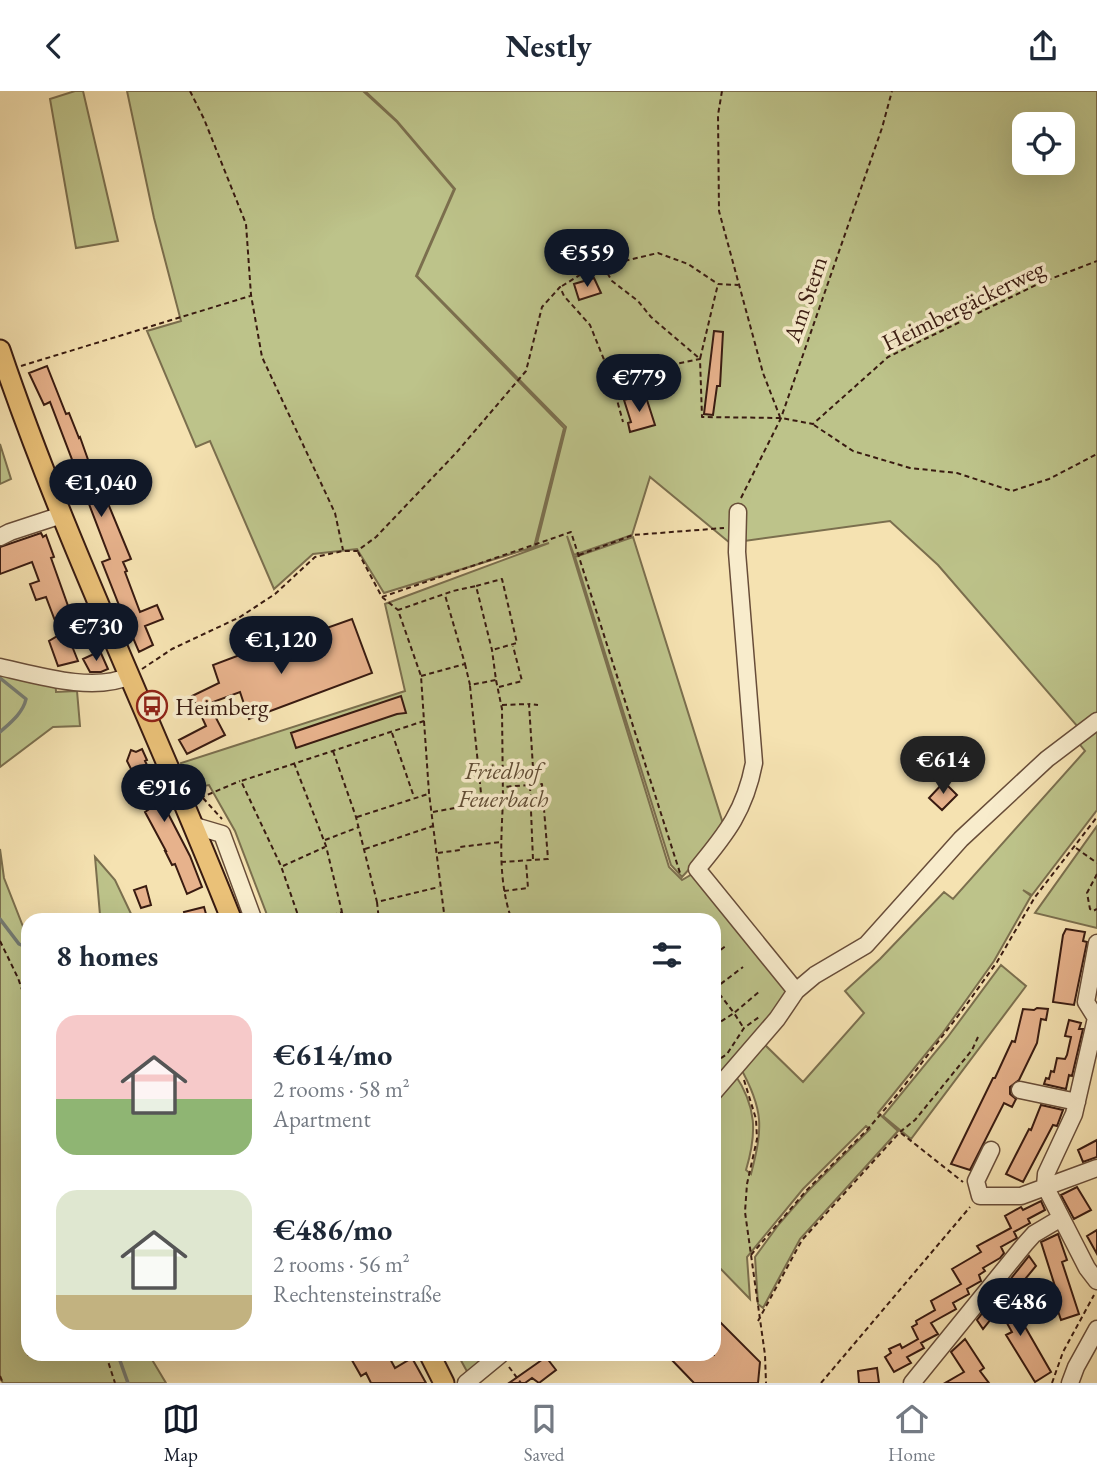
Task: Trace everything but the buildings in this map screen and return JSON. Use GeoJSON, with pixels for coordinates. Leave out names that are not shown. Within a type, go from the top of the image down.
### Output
{"type":"FeatureCollection","features":[{"type":"Feature","properties":{"kind":"main road"},"geometry":{"type":"LineString","coordinates":[[0,350],[62,515],[129,676],[194,800],[195,826],[229,913]]}},
{"type":"Feature","properties":{"kind":"main road"},"geometry":{"type":"LineString","coordinates":[[433,1361],[444,1383]]}},
{"type":"Feature","properties":{"kind":"street"},"geometry":{"type":"LineString","coordinates":[[0,537],[62,515]]}},
{"type":"Feature","properties":{"kind":"street"},"geometry":{"type":"LineString","coordinates":[[738,521],[754,763],[748,791],[728,832],[697,869],[796,991]]}},
{"type":"Feature","properties":{"kind":"street"},"geometry":{"type":"LineString","coordinates":[[0,667],[52,679],[110,683],[129,676]]}},
{"type":"Feature","properties":{"kind":"street"},"geometry":{"type":"LineString","coordinates":[[721,1084],[777,1019],[796,991],[815,975],[866,945],[968,832],[1047,759],[1097,721]]}},
{"type":"Feature","properties":{"kind":"street"},"geometry":{"type":"LineString","coordinates":[[195,826],[222,834],[251,913]]}},
{"type":"Feature","properties":{"kind":"street"},"geometry":{"type":"LineString","coordinates":[[1097,943],[1086,1002],[1096,1018],[1074,1114],[1046,1174],[1045,1186],[1087,1268],[1097,1281]]}},
{"type":"Feature","properties":{"kind":"street"},"geometry":{"type":"LineString","coordinates":[[1020,1090],[1077,1102]]}},
{"type":"Feature","properties":{"kind":"street"},"geometry":{"type":"LineString","coordinates":[[991,1150],[976,1181],[979,1196],[1021,1196],[1097,1168]]}},
{"type":"Feature","properties":{"kind":"street"},"geometry":{"type":"LineString","coordinates":[[912,1383],[1034,1234],[1061,1218]]}},
{"type":"Feature","properties":{"kind":"street"},"geometry":{"type":"LineString","coordinates":[[1070,1383],[1097,1329]]}},
{"type":"Feature","properties":{"kind":"street"},"geometry":{"type":"LineString","coordinates":[[466,1383],[493,1361]]}},
{"type":"Feature","properties":{"kind":"path"},"geometry":{"type":"LineString","coordinates":[[190,91],[246,224],[251,295],[262,357],[335,513],[343,551]]}},
{"type":"Feature","properties":{"kind":"path"},"geometry":{"type":"LineString","coordinates":[[722,91],[718,115],[719,211],[763,373],[781,418]]}},
{"type":"Feature","properties":{"kind":"path","name":"Am Stern"},"geometry":{"type":"LineString","coordinates":[[738,521],[743,491],[781,418],[883,128],[892,91]]}},
{"type":"Feature","properties":{"kind":"path"},"geometry":{"type":"LineString","coordinates":[[129,676],[172,649],[240,617],[275,593],[315,557],[357,551],[376,537],[456,453],[526,371],[542,307],[560,288],[583,273],[657,253],[688,264],[718,284],[739,285]]}},
{"type":"Feature","properties":{"kind":"path","name":"Heimbergäckerweg"},"geometry":{"type":"LineString","coordinates":[[813,424],[888,357],[1040,283],[1097,261]]}},
{"type":"Feature","properties":{"kind":"path"},"geometry":{"type":"LineString","coordinates":[[603,266],[612,281],[638,301],[651,317],[700,359]]}},
{"type":"Feature","properties":{"kind":"path"},"geometry":{"type":"LineString","coordinates":[[718,284],[700,359],[702,417],[781,418],[813,424],[853,451],[910,468],[957,473],[1012,491],[1049,479],[1097,454]]}},
{"type":"Feature","properties":{"kind":"path"},"geometry":{"type":"LineString","coordinates":[[560,288],[590,325],[611,377],[623,422]]}},
{"type":"Feature","properties":{"kind":"path"},"geometry":{"type":"LineString","coordinates":[[7,371],[251,295]]}},
{"type":"Feature","properties":{"kind":"path"},"geometry":{"type":"LineString","coordinates":[[611,377],[700,359]]}},
{"type":"Feature","properties":{"kind":"path"},"geometry":{"type":"LineString","coordinates":[[579,555],[633,535],[718,528],[738,521]]}},
{"type":"Feature","properties":{"kind":"path"},"geometry":{"type":"LineString","coordinates":[[382,597],[571,532],[680,873],[697,869]]}},
{"type":"Feature","properties":{"kind":"path"},"geometry":{"type":"LineString","coordinates":[[357,551],[382,597],[398,610],[421,676],[429,793],[443,913]]}},
{"type":"Feature","properties":{"kind":"path"},"geometry":{"type":"LineString","coordinates":[[398,610],[444,594],[502,579],[517,643],[492,650]]}},
{"type":"Feature","properties":{"kind":"path"},"geometry":{"type":"LineString","coordinates":[[476,586],[492,650],[501,705],[503,801],[500,862],[503,891],[510,913]]}},
{"type":"Feature","properties":{"kind":"path"},"geometry":{"type":"LineString","coordinates":[[444,594],[470,685],[482,803]]}},
{"type":"Feature","properties":{"kind":"path"},"geometry":{"type":"LineString","coordinates":[[498,687],[522,681],[513,645]]}},
{"type":"Feature","properties":{"kind":"path"},"geometry":{"type":"LineString","coordinates":[[421,676],[465,664]]}},
{"type":"Feature","properties":{"kind":"path"},"geometry":{"type":"LineString","coordinates":[[470,685],[496,680]]}},
{"type":"Feature","properties":{"kind":"path"},"geometry":{"type":"LineString","coordinates":[[529,704],[534,785]]}},
{"type":"Feature","properties":{"kind":"path"},"geometry":{"type":"LineString","coordinates":[[501,705],[538,705]]}},
{"type":"Feature","properties":{"kind":"path"},"geometry":{"type":"LineString","coordinates":[[194,800],[241,781],[424,721]]}},
{"type":"Feature","properties":{"kind":"path"},"geometry":{"type":"LineString","coordinates":[[391,731],[414,798]]}},
{"type":"Feature","properties":{"kind":"path"},"geometry":{"type":"LineString","coordinates":[[333,751],[359,827],[378,913]]}},
{"type":"Feature","properties":{"kind":"path"},"geometry":{"type":"LineString","coordinates":[[294,763],[326,846],[342,912],[339,913]]}},
{"type":"Feature","properties":{"kind":"path"},"geometry":{"type":"LineString","coordinates":[[241,781],[281,866],[297,913]]}},
{"type":"Feature","properties":{"kind":"path"},"geometry":{"type":"LineString","coordinates":[[500,862],[548,859],[542,784],[502,787]]}},
{"type":"Feature","properties":{"kind":"path"},"geometry":{"type":"LineString","coordinates":[[530,785],[533,860]]}},
{"type":"Feature","properties":{"kind":"path"},"geometry":{"type":"LineString","coordinates":[[356,817],[429,793]]}},
{"type":"Feature","properties":{"kind":"path"},"geometry":{"type":"LineString","coordinates":[[194,800],[222,816],[222,834]]}},
{"type":"Feature","properties":{"kind":"path"},"geometry":{"type":"LineString","coordinates":[[432,812],[503,801]]}},
{"type":"Feature","properties":{"kind":"path"},"geometry":{"type":"LineString","coordinates":[[751,1255],[806,1191],[867,1130],[897,1095],[997,962],[1035,897],[1097,817]]}},
{"type":"Feature","properties":{"kind":"path"},"geometry":{"type":"LineString","coordinates":[[364,849],[433,826]]}},
{"type":"Feature","properties":{"kind":"path"},"geometry":{"type":"LineString","coordinates":[[324,841],[359,827]]}},
{"type":"Feature","properties":{"kind":"path"},"geometry":{"type":"LineString","coordinates":[[437,853],[501,842]]}},
{"type":"Feature","properties":{"kind":"path"},"geometry":{"type":"LineString","coordinates":[[281,866],[326,846]]}},
{"type":"Feature","properties":{"kind":"path"},"geometry":{"type":"LineString","coordinates":[[1075,848],[1097,863]]}},
{"type":"Feature","properties":{"kind":"path"},"geometry":{"type":"LineString","coordinates":[[503,891],[528,888],[526,861]]}},
{"type":"Feature","properties":{"kind":"path"},"geometry":{"type":"LineString","coordinates":[[1097,874],[1087,893],[1090,909],[1097,909]]}},
{"type":"Feature","properties":{"kind":"path"},"geometry":{"type":"LineString","coordinates":[[377,902],[439,887]]}},
{"type":"Feature","properties":{"kind":"path"},"geometry":{"type":"LineString","coordinates":[[0,941],[21,987]]}},
{"type":"Feature","properties":{"kind":"path"},"geometry":{"type":"LineString","coordinates":[[721,950],[727,945]]}},
{"type":"Feature","properties":{"kind":"path"},"geometry":{"type":"LineString","coordinates":[[721,983],[743,967]]}},
{"type":"Feature","properties":{"kind":"path"},"geometry":{"type":"LineString","coordinates":[[721,1021],[760,991]]}},
{"type":"Feature","properties":{"kind":"path"},"geometry":{"type":"LineString","coordinates":[[721,997],[744,1027]]}},
{"type":"Feature","properties":{"kind":"path"},"geometry":{"type":"LineString","coordinates":[[721,1058],[727,1054],[744,1027],[765,1013],[777,1019]]}},
{"type":"Feature","properties":{"kind":"path"},"geometry":{"type":"LineString","coordinates":[[758,1321],[802,1240],[915,1119],[972,1050],[978,1037]]}},
{"type":"Feature","properties":{"kind":"path"},"geometry":{"type":"LineString","coordinates":[[736,1067],[746,1084],[756,1119],[757,1139],[747,1184],[745,1212],[758,1321],[765,1356],[766,1383]]}},
{"type":"Feature","properties":{"kind":"path"},"geometry":{"type":"LineString","coordinates":[[821,1383],[979,1196],[900,1132]]}},
{"type":"Feature","properties":{"kind":"path"},"geometry":{"type":"LineString","coordinates":[[1052,1383],[1085,1308],[1097,1291]]}},
{"type":"Feature","properties":{"kind":"path"},"geometry":{"type":"LineString","coordinates":[[108,1361],[115,1383]]}},
{"type":"Feature","properties":{"kind":"path"},"geometry":{"type":"LineString","coordinates":[[504,1361],[521,1383]]}},
{"type":"Feature","properties":{"kind":"path"},"geometry":{"type":"LineString","coordinates":[[0,1376],[3,1383]]}},
{"type":"Feature","properties":{"kind":"green space"},"geometry":{"type":"Polygon","coordinates":[[[83,91],[118,241],[76,248],[50,99],[83,91]]]}},
{"type":"Feature","properties":{"kind":"green space"},"geometry":{"type":"Polygon","coordinates":[[[127,91],[363,91],[397,122],[454,189],[416,276],[564,428],[534,547],[384,593],[357,549],[313,554],[274,589],[210,441],[196,447],[147,331],[181,321],[154,218],[127,91]]]}},
{"type":"Feature","properties":{"kind":"green space","name":"Friedhof Feuerbach"},"geometry":{"type":"Polygon","coordinates":[[[365,91],[1097,91],[1097,810],[1032,895],[1023,890],[1031,896],[994,961],[942,1034],[878,1113],[898,1131],[800,1239],[763,1308],[758,1304],[755,1257],[807,1192],[870,1129],[866,1126],[803,1189],[747,1257],[750,1299],[721,1269],[721,1087],[734,1073],[747,1097],[753,1120],[752,1144],[746,1170],[751,1174],[758,1144],[759,1119],[754,1095],[740,1067],[762,1042],[803,1082],[864,1013],[845,991],[880,959],[944,892],[953,899],[1085,751],[1077,741],[1085,735],[938,565],[890,521],[730,543],[650,477],[632,535],[574,555],[567,536],[669,867],[682,880],[694,873],[793,991],[721,1078],[721,913],[266,913],[235,831],[209,785],[193,788],[181,763],[405,691],[385,604],[549,543],[536,547],[566,427],[417,276],[455,189],[397,121],[365,91]]]}},
{"type":"Feature","properties":{"kind":"green space"},"geometry":{"type":"Polygon","coordinates":[[[0,444],[11,479],[0,484],[0,444]]]}},
{"type":"Feature","properties":{"kind":"green space"},"geometry":{"type":"Polygon","coordinates":[[[633,537],[725,830],[682,877],[671,865],[575,557],[633,537]]]}},
{"type":"Feature","properties":{"kind":"green space"},"geometry":{"type":"Polygon","coordinates":[[[0,668],[55,676],[56,692],[77,691],[80,726],[53,727],[0,767],[0,668]]]}},
{"type":"Feature","properties":{"kind":"green space"},"geometry":{"type":"Polygon","coordinates":[[[1097,826],[1097,928],[1035,913],[1097,826]]]}},
{"type":"Feature","properties":{"kind":"green space"},"geometry":{"type":"Polygon","coordinates":[[[0,849],[4,878],[21,921],[21,1361],[153,1361],[166,1383],[3,1383],[0,1378],[0,849]]]}},
{"type":"Feature","properties":{"kind":"green space"},"geometry":{"type":"Polygon","coordinates":[[[95,857],[115,880],[131,913],[100,913],[95,857]]]}},
{"type":"Feature","properties":{"kind":"green space"},"geometry":{"type":"Polygon","coordinates":[[[1001,965],[1026,986],[911,1139],[883,1116],[947,1038],[1001,965]]]}},
{"type":"Feature","properties":{"kind":"green space"},"geometry":{"type":"Polygon","coordinates":[[[461,1361],[490,1361],[470,1377],[461,1361]]]}},
{"type":"Feature","properties":{"kind":"waterway"},"geometry":{"type":"LineString","coordinates":[[0,678],[26,699],[19,713],[0,732]]}},
{"type":"Feature","properties":{"kind":"waterway"},"geometry":{"type":"LineString","coordinates":[[0,919],[21,945]]}},
{"type":"Feature","properties":{"kind":"waterway"},"geometry":{"type":"LineString","coordinates":[[120,1361],[128,1383]]}},
{"type":"Feature","properties":{"kind":"place","name":"Heimberg"},"geometry":{"type":"Point","coordinates":[152,706]}}]}
